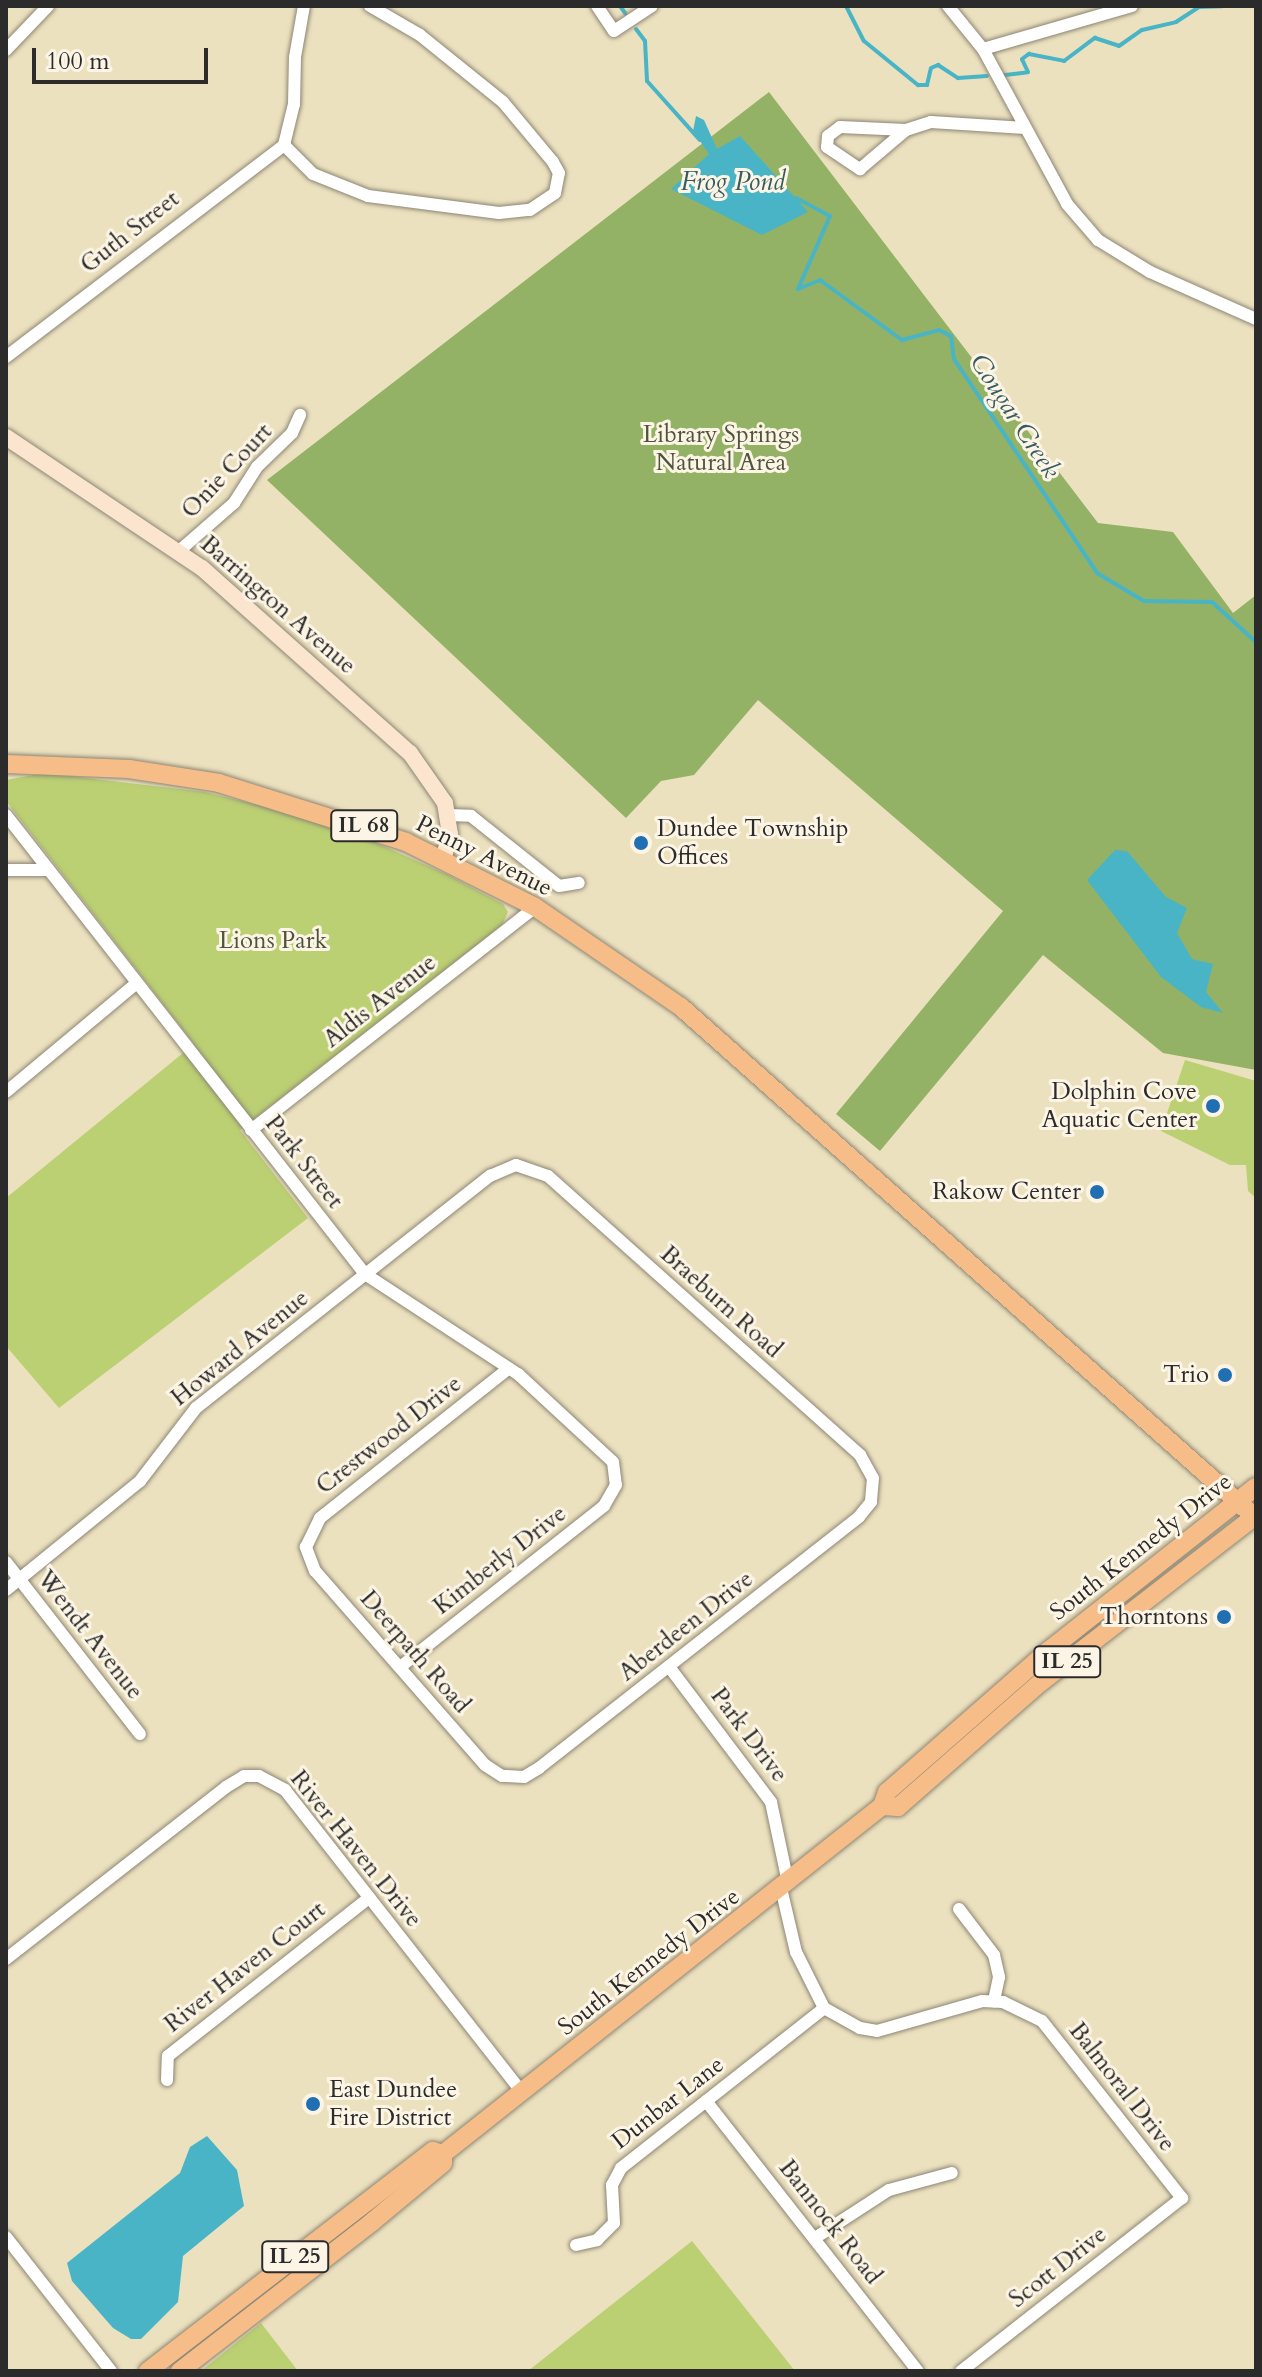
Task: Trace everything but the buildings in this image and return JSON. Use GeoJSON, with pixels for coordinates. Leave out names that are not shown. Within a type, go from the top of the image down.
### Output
{"type":"FeatureCollection","features":[{"type":"Feature","properties":{"kind":"main road","name":"Penny Avenue"},"geometry":{"type":"LineString","coordinates":[[6,764],[117,768],[212,782],[312,809],[444,857],[535,907],[681,1007],[1237,1502]]}},
{"type":"Feature","properties":{"kind":"main road","name":"South Kennedy Drive"},"geometry":{"type":"LineString","coordinates":[[443,2154],[785,1886],[882,1806],[887,1792],[1037,1660],[1256,1487]]}},
{"type":"Feature","properties":{"kind":"main road","name":"IL 68"},"geometry":{"type":"LineString","coordinates":[[1237,1502],[1255,1517]]}},
{"type":"Feature","properties":{"kind":"main road","name":"South Kennedy Drive"},"geometry":{"type":"LineString","coordinates":[[882,1806],[898,1807],[1041,1682],[1255,1517]]}},
{"type":"Feature","properties":{"kind":"main road","name":"South Kennedy Drive"},"geometry":{"type":"LineString","coordinates":[[148,2371],[433,2151],[443,2154]]}},
{"type":"Feature","properties":{"kind":"main road","name":"South Kennedy Drive"},"geometry":{"type":"LineString","coordinates":[[180,2371],[372,2222],[443,2163],[443,2154]]}},
{"type":"Feature","properties":{"kind":"street"},"geometry":{"type":"LineString","coordinates":[[6,50],[48,6]]}},
{"type":"Feature","properties":{"kind":"street"},"geometry":{"type":"LineString","coordinates":[[304,6],[284,145],[313,174],[349,191],[474,213],[530,210],[551,199],[558,185],[553,162],[503,102],[420,35],[370,6]]}},
{"type":"Feature","properties":{"kind":"street"},"geometry":{"type":"LineString","coordinates":[[597,6],[614,31],[652,6]]}},
{"type":"Feature","properties":{"kind":"street"},"geometry":{"type":"LineString","coordinates":[[948,6],[983,49],[1067,204],[1098,240],[1150,272],[1256,319]]}},
{"type":"Feature","properties":{"kind":"street"},"geometry":{"type":"LineString","coordinates":[[983,49],[1132,6]]}},
{"type":"Feature","properties":{"kind":"street"},"geometry":{"type":"LineString","coordinates":[[906,130],[860,169],[827,147],[828,136],[840,127],[906,130],[931,122],[1025,128]]}},
{"type":"Feature","properties":{"kind":"street","name":"Guth Street"},"geometry":{"type":"LineString","coordinates":[[6,357],[284,145]]}},
{"type":"Feature","properties":{"kind":"street","name":"Onie Court"},"geometry":{"type":"LineString","coordinates":[[179,551],[234,503],[261,462],[290,436],[300,415]]}},
{"type":"Feature","properties":{"kind":"street","name":"Barrington Avenue"},"geometry":{"type":"LineString","coordinates":[[6,437],[179,551],[410,753],[435,782],[448,815],[444,857]]}},
{"type":"Feature","properties":{"kind":"street","name":"Park Street"},"geometry":{"type":"LineString","coordinates":[[6,815],[365,1274],[509,1368],[607,1453],[616,1480]]}},
{"type":"Feature","properties":{"kind":"street"},"geometry":{"type":"LineString","coordinates":[[448,815],[471,816],[559,886],[579,883]]}},
{"type":"Feature","properties":{"kind":"street"},"geometry":{"type":"LineString","coordinates":[[6,870],[48,870]]}},
{"type":"Feature","properties":{"kind":"street","name":"Aldis Avenue"},"geometry":{"type":"LineString","coordinates":[[251,1130],[535,907]]}},
{"type":"Feature","properties":{"kind":"street"},"geometry":{"type":"LineString","coordinates":[[6,1092],[137,983]]}},
{"type":"Feature","properties":{"kind":"street","name":"Howard Avenue"},"geometry":{"type":"LineString","coordinates":[[6,1590],[140,1481],[196,1408],[495,1173],[522,1165]]}},
{"type":"Feature","properties":{"kind":"street","name":"Braeburn Road"},"geometry":{"type":"LineString","coordinates":[[522,1165],[548,1176],[860,1455],[871,1472],[874,1487]]}},
{"type":"Feature","properties":{"kind":"street","name":"Crestwood Drive"},"geometry":{"type":"LineString","coordinates":[[306,1544],[320,1518],[509,1368]]}},
{"type":"Feature","properties":{"kind":"street","name":"Kimberly Drive"},"geometry":{"type":"LineString","coordinates":[[400,1667],[604,1506],[616,1480]]}},
{"type":"Feature","properties":{"kind":"street","name":"Aberdeen Drive"},"geometry":{"type":"LineString","coordinates":[[507,1778],[532,1773],[670,1668],[859,1517],[871,1502],[874,1487]]}},
{"type":"Feature","properties":{"kind":"street","name":"Deerpath Road"},"geometry":{"type":"LineString","coordinates":[[306,1544],[315,1571],[485,1765],[507,1778]]}},
{"type":"Feature","properties":{"kind":"street","name":"Wendt Avenue"},"geometry":{"type":"LineString","coordinates":[[6,1562],[140,1734]]}},
{"type":"Feature","properties":{"kind":"street","name":"Park Drive"},"geometry":{"type":"LineString","coordinates":[[670,1668],[771,1802],[785,1886]]}},
{"type":"Feature","properties":{"kind":"street","name":"River Haven Drive"},"geometry":{"type":"LineString","coordinates":[[6,1959],[226,1787],[251,1775],[285,1790],[522,2092]]}},
{"type":"Feature","properties":{"kind":"street"},"geometry":{"type":"LineString","coordinates":[[785,1886],[796,1952],[824,2008],[860,2028],[877,2031],[994,2001],[999,1977],[994,1955],[959,1909]]}},
{"type":"Feature","properties":{"kind":"street","name":"River Haven Court"},"geometry":{"type":"LineString","coordinates":[[167,2080],[168,2056],[369,1898]]}},
{"type":"Feature","properties":{"kind":"street","name":"Balmoral Drive"},"geometry":{"type":"LineString","coordinates":[[994,2001],[1042,2021],[1182,2198]]}},
{"type":"Feature","properties":{"kind":"street","name":"Dunbar Lane"},"geometry":{"type":"LineString","coordinates":[[576,2245],[597,2240],[614,2223],[612,2185],[621,2168],[824,2008]]}},
{"type":"Feature","properties":{"kind":"street","name":"Bannock Road"},"geometry":{"type":"LineString","coordinates":[[706,2101],[918,2371]]}},
{"type":"Feature","properties":{"kind":"street"},"geometry":{"type":"LineString","coordinates":[[815,2238],[889,2190],[952,2173]]}},
{"type":"Feature","properties":{"kind":"street","name":"Scott Drive"},"geometry":{"type":"LineString","coordinates":[[961,2371],[1182,2198]]}},
{"type":"Feature","properties":{"kind":"street"},"geometry":{"type":"LineString","coordinates":[[6,2237],[111,2371]]}},
{"type":"Feature","properties":{"kind":"green space","name":"Library Springs Natural Area"},"geometry":{"type":"Polygon","coordinates":[[[769,92],[1098,523],[1173,532],[1233,613],[1256,595],[1256,1070],[1163,1053],[1043,955],[880,1151],[836,1114],[1003,911],[758,700],[694,775],[661,781],[626,818],[267,480],[769,92]]]}},
{"type":"Feature","properties":{"kind":"green space","name":"Lions Park"},"geometry":{"type":"Polygon","coordinates":[[[44,773],[205,792],[275,809],[365,838],[446,874],[503,904],[508,912],[502,925],[240,1130],[308,1218],[59,1408],[6,1346],[6,1198],[194,1044],[6,801],[6,780],[44,773]]]}},
{"type":"Feature","properties":{"kind":"green space","name":"Dolphin Cove Aquatic Center"},"geometry":{"type":"Polygon","coordinates":[[[1185,1060],[1256,1081],[1256,1198],[1248,1191],[1246,1165],[1230,1165],[1161,1131],[1185,1060]]]}},
{"type":"Feature","properties":{"kind":"green space"},"geometry":{"type":"Polygon","coordinates":[[[692,2241],[795,2371],[528,2371],[692,2241]]]}},
{"type":"Feature","properties":{"kind":"green space"},"geometry":{"type":"Polygon","coordinates":[[[261,2323],[298,2371],[201,2371],[261,2323]]]}},
{"type":"Feature","properties":{"kind":"water","name":"Frog Pond"},"geometry":{"type":"Polygon","coordinates":[[[696,116],[704,120],[717,149],[740,136],[808,212],[762,235],[671,189],[709,154],[693,131],[696,116]]]}},
{"type":"Feature","properties":{"kind":"water"},"geometry":{"type":"Polygon","coordinates":[[[1115,850],[1127,851],[1166,897],[1187,908],[1177,933],[1192,959],[1213,964],[1206,992],[1223,1013],[1201,1007],[1161,977],[1087,880],[1115,850]]]}},
{"type":"Feature","properties":{"kind":"water"},"geometry":{"type":"Polygon","coordinates":[[[207,2136],[237,2170],[244,2206],[183,2256],[178,2302],[141,2339],[131,2339],[113,2328],[72,2281],[67,2263],[180,2173],[190,2147],[207,2136]]]}},
{"type":"Feature","properties":{"kind":"waterway"},"geometry":{"type":"LineString","coordinates":[[620,6],[625,13]]}},
{"type":"Feature","properties":{"kind":"waterway"},"geometry":{"type":"LineString","coordinates":[[846,6],[864,41],[918,85],[927,85],[931,68],[938,65],[958,78],[987,76]]}},
{"type":"Feature","properties":{"kind":"waterway"},"geometry":{"type":"LineString","coordinates":[[1005,75],[1028,72],[1022,59],[1029,54],[1064,61],[1095,38],[1119,46],[1142,30],[1176,22],[1199,7],[1222,6]]}},
{"type":"Feature","properties":{"kind":"waterway","name":"Cougar Creek"},"geometry":{"type":"LineString","coordinates":[[636,29],[645,41],[647,81],[700,140]]}},
{"type":"Feature","properties":{"kind":"waterway","name":"Cougar Creek"},"geometry":{"type":"LineString","coordinates":[[796,198],[830,216],[798,289],[820,280],[902,340],[939,330],[951,336],[954,359],[1097,573],[1144,601],[1212,602],[1256,642]]}},
{"type":"Feature","properties":{"kind":"place","name":"Dundee Township Offices"},"geometry":{"type":"Point","coordinates":[641,843]}},
{"type":"Feature","properties":{"kind":"place","name":"Dolphin Cove Aquatic Center"},"geometry":{"type":"Point","coordinates":[1213,1106]}},
{"type":"Feature","properties":{"kind":"place","name":"Rakow Center"},"geometry":{"type":"Point","coordinates":[1097,1192]}},
{"type":"Feature","properties":{"kind":"place","name":"Trio"},"geometry":{"type":"Point","coordinates":[1225,1375]}},
{"type":"Feature","properties":{"kind":"place","name":"Thorntons"},"geometry":{"type":"Point","coordinates":[1224,1617]}},
{"type":"Feature","properties":{"kind":"place","name":"East Dundee Fire District"},"geometry":{"type":"Point","coordinates":[313,2104]}}]}
